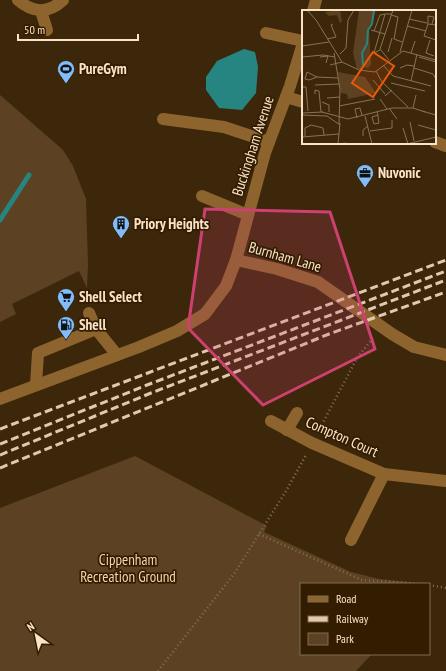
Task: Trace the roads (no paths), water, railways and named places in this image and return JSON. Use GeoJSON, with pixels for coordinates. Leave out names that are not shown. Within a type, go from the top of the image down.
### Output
{"type":"FeatureCollection","features":[{"type":"Feature","properties":{"kind":"street"},"geometry":{"type":"LineString","coordinates":[[18,0],[25,6],[41,11],[49,10],[64,0]]}},
{"type":"Feature","properties":{"kind":"street"},"geometry":{"type":"LineString","coordinates":[[313,10],[316,0]]}},
{"type":"Feature","properties":{"kind":"street"},"geometry":{"type":"LineString","coordinates":[[41,11],[47,30]]}},
{"type":"Feature","properties":{"kind":"street"},"geometry":{"type":"LineString","coordinates":[[266,33],[302,42]]}},
{"type":"Feature","properties":{"kind":"street","name":"Buckingham Avenue"},"geometry":{"type":"LineString","coordinates":[[236,260],[269,142],[286,97],[302,45]]}},
{"type":"Feature","properties":{"kind":"street"},"geometry":{"type":"LineString","coordinates":[[286,97],[302,102]]}},
{"type":"Feature","properties":{"kind":"street"},"geometry":{"type":"LineString","coordinates":[[163,119],[224,127],[269,142]]}},
{"type":"Feature","properties":{"kind":"street"},"geometry":{"type":"LineString","coordinates":[[436,142],[446,146]]}},
{"type":"Feature","properties":{"kind":"street"},"geometry":{"type":"LineString","coordinates":[[202,196],[248,215]]}},
{"type":"Feature","properties":{"kind":"street","name":"Burnham Lane"},"geometry":{"type":"LineString","coordinates":[[0,399],[178,331],[205,314],[226,286],[236,260],[277,269],[318,282],[381,328],[414,347],[432,353],[446,355]]}},
{"type":"Feature","properties":{"kind":"street"},"geometry":{"type":"LineString","coordinates":[[89,314],[96,329],[117,355]]}},
{"type":"Feature","properties":{"kind":"street"},"geometry":{"type":"LineString","coordinates":[[36,385],[38,353],[96,329]]}},
{"type":"Feature","properties":{"kind":"street","name":"Compton Court"},"geometry":{"type":"LineString","coordinates":[[287,430],[297,413]]}},
{"type":"Feature","properties":{"kind":"street","name":"Compton Court"},"geometry":{"type":"LineString","coordinates":[[271,421],[312,443],[384,474],[446,481]]}},
{"type":"Feature","properties":{"kind":"street"},"geometry":{"type":"LineString","coordinates":[[350,540],[384,474]]}},
{"type":"Feature","properties":{"kind":"water"},"geometry":{"type":"Polygon","coordinates":[[[244,49],[255,52],[258,67],[256,93],[242,110],[219,108],[206,90],[206,77],[217,61],[244,49]]]}},
{"type":"Feature","properties":{"kind":"waterway"},"geometry":{"type":"LineString","coordinates":[[0,220],[29,175]]}},
{"type":"Feature","properties":{"kind":"railway"},"geometry":{"type":"LineString","coordinates":[[0,429],[446,260]]}},
{"type":"Feature","properties":{"kind":"railway"},"geometry":{"type":"LineString","coordinates":[[0,444],[147,385],[446,271]]}},
{"type":"Feature","properties":{"kind":"railway"},"geometry":{"type":"LineString","coordinates":[[0,455],[151,393],[446,280]]}},
{"type":"Feature","properties":{"kind":"railway"},"geometry":{"type":"LineString","coordinates":[[0,468],[329,334],[446,292]]}},
{"type":"Feature","properties":{"kind":"place","name":"PureGym"},"geometry":{"type":"Point","coordinates":[66,84]}},
{"type":"Feature","properties":{"kind":"place","name":"Nuvonic"},"geometry":{"type":"Point","coordinates":[365,188]}},
{"type":"Feature","properties":{"kind":"place","name":"Priory Heights"},"geometry":{"type":"Point","coordinates":[121,239]}},
{"type":"Feature","properties":{"kind":"place","name":"Shell Select"},"geometry":{"type":"Point","coordinates":[66,312]}},
{"type":"Feature","properties":{"kind":"place","name":"Shell"},"geometry":{"type":"Point","coordinates":[66,340]}},
{"type":"Feature","properties":{"kind":"park label","name":"Cippenham Recreation Ground"},"geometry":{"type":"Point","coordinates":[128,568]}}]}
